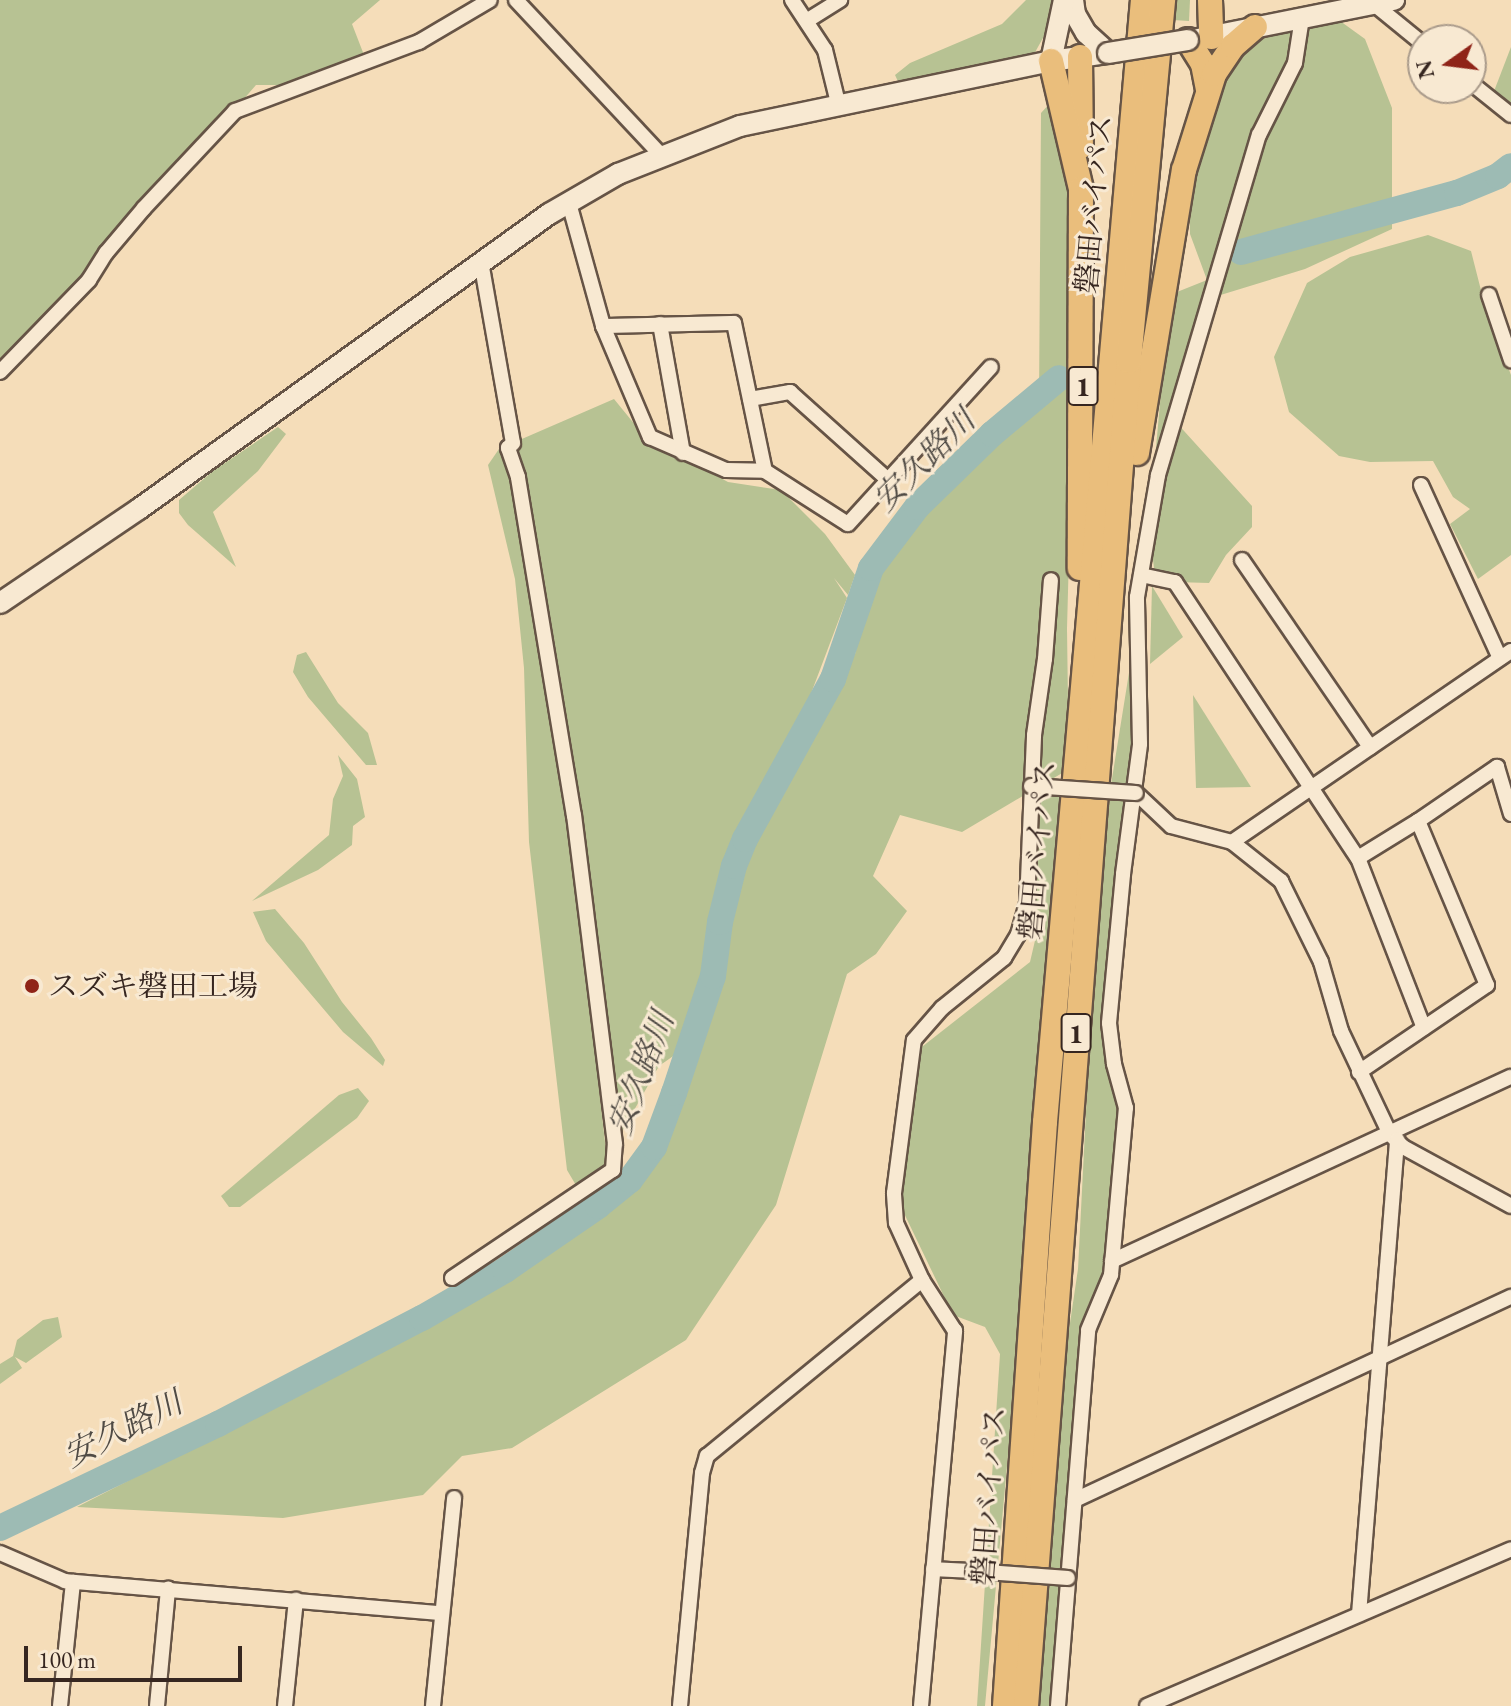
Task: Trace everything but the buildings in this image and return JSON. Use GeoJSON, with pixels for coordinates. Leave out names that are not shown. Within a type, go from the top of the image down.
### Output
{"type":"FeatureCollection","features":[{"type":"Feature","properties":{"kind":"highway","name":"磐田バイパス"},"geometry":{"type":"LineString","coordinates":[[1026,1706],[1120,362],[1117,303],[1143,0]]}},
{"type":"Feature","properties":{"kind":"highway","name":"磐田バイパス"},"geometry":{"type":"LineString","coordinates":[[1120,362],[1138,283],[1163,0]]}},
{"type":"Feature","properties":{"kind":"highway"},"geometry":{"type":"LineString","coordinates":[[1208,90],[1200,38],[1210,0]]}},
{"type":"Feature","properties":{"kind":"highway"},"geometry":{"type":"LineString","coordinates":[[1093,715],[1184,170],[1208,90],[1233,46],[1255,27]]}},
{"type":"Feature","properties":{"kind":"highway"},"geometry":{"type":"LineString","coordinates":[[1080,57],[1081,189]]}},
{"type":"Feature","properties":{"kind":"highway","name":"1"},"geometry":{"type":"LineString","coordinates":[[1051,61],[1081,189],[1093,715]]}},
{"type":"Feature","properties":{"kind":"highway","name":"磐田バイパス"},"geometry":{"type":"LineString","coordinates":[[1005,1706],[1045,1122],[1093,715]]}},
{"type":"Feature","properties":{"kind":"street"},"geometry":{"type":"LineString","coordinates":[[0,372],[89,280],[106,253],[144,208],[235,111],[419,42],[490,0]]}},
{"type":"Feature","properties":{"kind":"street"},"geometry":{"type":"LineString","coordinates":[[516,0],[660,154]]}},
{"type":"Feature","properties":{"kind":"street"},"geometry":{"type":"LineString","coordinates":[[792,0],[825,50],[838,103]]}},
{"type":"Feature","properties":{"kind":"street"},"geometry":{"type":"LineString","coordinates":[[808,20],[840,0]]}},
{"type":"Feature","properties":{"kind":"street"},"geometry":{"type":"LineString","coordinates":[[1051,61],[1064,0]]}},
{"type":"Feature","properties":{"kind":"street"},"geometry":{"type":"LineString","coordinates":[[1073,0],[1075,14],[1086,33],[1108,53]]}},
{"type":"Feature","properties":{"kind":"street"},"geometry":{"type":"LineString","coordinates":[[0,603],[139,509],[481,262],[569,203],[660,154],[740,126],[838,103],[1051,61],[1200,38],[1376,2],[1407,30]]}},
{"type":"Feature","properties":{"kind":"street"},"geometry":{"type":"LineString","coordinates":[[1058,1706],[1088,1330],[1111,1275],[1126,1108],[1114,1064],[1109,1023],[1123,874],[1140,744],[1137,597],[1158,475],[1259,135],[1295,63],[1302,18]]}},
{"type":"Feature","properties":{"kind":"street"},"geometry":{"type":"LineString","coordinates":[[1487,96],[1511,115]]}},
{"type":"Feature","properties":{"kind":"street"},"geometry":{"type":"LineString","coordinates":[[569,203],[603,326],[650,437],[726,470],[765,471],[848,524],[886,478],[991,367]]}},
{"type":"Feature","properties":{"kind":"street"},"geometry":{"type":"LineString","coordinates":[[452,1278],[613,1170],[615,1144],[574,816],[518,477],[508,448],[513,443],[481,262]]}},
{"type":"Feature","properties":{"kind":"street"},"geometry":{"type":"LineString","coordinates":[[1489,295],[1511,360]]}},
{"type":"Feature","properties":{"kind":"street"},"geometry":{"type":"LineString","coordinates":[[603,326],[734,323],[765,471]]}},
{"type":"Feature","properties":{"kind":"street"},"geometry":{"type":"LineString","coordinates":[[660,324],[683,453]]}},
{"type":"Feature","properties":{"kind":"street"},"geometry":{"type":"LineString","coordinates":[[750,399],[790,392],[886,478]]}},
{"type":"Feature","properties":{"kind":"street"},"geometry":{"type":"LineString","coordinates":[[1232,842],[1506,654],[1421,485]]}},
{"type":"Feature","properties":{"kind":"street"},"geometry":{"type":"LineString","coordinates":[[1242,560],[1370,747]]}},
{"type":"Feature","properties":{"kind":"street"},"geometry":{"type":"LineString","coordinates":[[1141,575],[1175,582],[1358,858],[1424,1028]]}},
{"type":"Feature","properties":{"kind":"street"},"geometry":{"type":"LineString","coordinates":[[921,1706],[955,1331],[922,1280],[896,1223],[894,1193],[914,1040],[942,1008],[1004,958],[1018,935],[1027,904],[1031,786],[1051,580]]}},
{"type":"Feature","properties":{"kind":"street"},"geometry":{"type":"LineString","coordinates":[[1358,858],[1504,765],[1511,814]]}},
{"type":"Feature","properties":{"kind":"street"},"geometry":{"type":"LineString","coordinates":[[1031,786],[1136,793],[1171,826],[1232,842],[1281,881],[1321,962],[1341,1031],[1393,1137],[1359,1614]]}},
{"type":"Feature","properties":{"kind":"street"},"geometry":{"type":"LineString","coordinates":[[1359,1072],[1487,985],[1418,821]]}},
{"type":"Feature","properties":{"kind":"street"},"geometry":{"type":"LineString","coordinates":[[1112,1261],[1393,1137],[1511,1077]]}},
{"type":"Feature","properties":{"kind":"street"},"geometry":{"type":"LineString","coordinates":[[1393,1137],[1511,1206]]}},
{"type":"Feature","properties":{"kind":"street"},"geometry":{"type":"LineString","coordinates":[[680,1706],[702,1473],[707,1456],[922,1280]]}},
{"type":"Feature","properties":{"kind":"street"},"geometry":{"type":"LineString","coordinates":[[1075,1500],[1511,1297]]}},
{"type":"Feature","properties":{"kind":"street"},"geometry":{"type":"LineString","coordinates":[[433,1706],[454,1498]]}},
{"type":"Feature","properties":{"kind":"street"},"geometry":{"type":"LineString","coordinates":[[1147,1706],[1511,1549]]}},
{"type":"Feature","properties":{"kind":"street"},"geometry":{"type":"LineString","coordinates":[[0,1553],[73,1582],[442,1613]]}},
{"type":"Feature","properties":{"kind":"street"},"geometry":{"type":"LineString","coordinates":[[933,1569],[1068,1578]]}},
{"type":"Feature","properties":{"kind":"street"},"geometry":{"type":"LineString","coordinates":[[60,1706],[73,1582]]}},
{"type":"Feature","properties":{"kind":"street"},"geometry":{"type":"LineString","coordinates":[[157,1706],[168,1589]]}},
{"type":"Feature","properties":{"kind":"street"},"geometry":{"type":"LineString","coordinates":[[285,1706],[296,1600]]}},
{"type":"Feature","properties":{"kind":"green space"},"geometry":{"type":"Polygon","coordinates":[[[0,0],[380,0],[352,24],[364,55],[287,85],[256,85],[0,379],[0,0]]]}},
{"type":"Feature","properties":{"kind":"green space"},"geometry":{"type":"Polygon","coordinates":[[[1026,0],[1064,0],[1028,65],[902,90],[895,75],[910,63],[1002,24],[1026,0]]]}},
{"type":"Feature","properties":{"kind":"green space"},"geometry":{"type":"Polygon","coordinates":[[[1172,0],[1190,0],[1189,21],[1173,20],[1172,0]]]}},
{"type":"Feature","properties":{"kind":"green space"},"geometry":{"type":"Polygon","coordinates":[[[1329,13],[1365,39],[1392,108],[1392,229],[1305,269],[1214,297],[1207,282],[1175,421],[1252,506],[1252,527],[1226,555],[1209,583],[1175,582],[1154,568],[1149,525],[1164,359],[1177,292],[1207,280],[1190,234],[1189,152],[1208,90],[1255,27],[1329,13]]]}},
{"type":"Feature","properties":{"kind":"green space"},"geometry":{"type":"Polygon","coordinates":[[[1511,47],[1511,115],[1491,99],[1511,47]]]}},
{"type":"Feature","properties":{"kind":"green space"},"geometry":{"type":"Polygon","coordinates":[[[1052,101],[1069,137],[1074,369],[1067,629],[1068,702],[1076,765],[1040,786],[1069,789],[985,1706],[977,1706],[1000,1354],[985,1327],[953,1315],[901,1207],[918,1050],[1030,962],[1037,932],[1031,853],[1038,787],[962,832],[900,815],[873,876],[907,911],[876,954],[847,974],[776,1205],[686,1340],[512,1448],[462,1456],[423,1495],[283,1518],[77,1507],[278,1404],[605,1213],[658,1135],[706,1004],[738,873],[756,830],[788,785],[813,724],[855,654],[873,587],[908,520],[970,458],[1039,402],[1041,113],[1052,101]]]}},
{"type":"Feature","properties":{"kind":"green space"},"geometry":{"type":"Polygon","coordinates":[[[1428,235],[1471,251],[1485,306],[1511,375],[1511,555],[1478,579],[1450,524],[1470,509],[1453,497],[1433,461],[1370,462],[1339,456],[1289,412],[1274,357],[1307,283],[1350,257],[1428,235]]]}},
{"type":"Feature","properties":{"kind":"green space"},"geometry":{"type":"Polygon","coordinates":[[[614,399],[645,437],[728,482],[781,490],[825,534],[855,575],[848,595],[834,578],[847,598],[801,720],[728,850],[705,975],[679,1052],[659,1066],[615,1144],[563,766],[607,1160],[591,1190],[577,1187],[567,1170],[529,842],[524,668],[515,579],[488,465],[499,449],[614,399]]]}},
{"type":"Feature","properties":{"kind":"green space"},"geometry":{"type":"Polygon","coordinates":[[[278,427],[286,434],[258,471],[213,512],[236,567],[188,525],[179,513],[179,500],[213,471],[278,427]]]}},
{"type":"Feature","properties":{"kind":"green space"},"geometry":{"type":"Polygon","coordinates":[[[1152,586],[1183,637],[1150,664],[1152,586]]]}},
{"type":"Feature","properties":{"kind":"green space"},"geometry":{"type":"Polygon","coordinates":[[[1137,623],[1133,811],[1113,978],[1115,1069],[1124,1129],[1112,1261],[1088,1305],[1058,1706],[1027,1706],[1040,1526],[1078,1269],[1089,1052],[1110,791],[1137,623]]]}},
{"type":"Feature","properties":{"kind":"green space"},"geometry":{"type":"Polygon","coordinates":[[[306,652],[338,703],[368,733],[377,765],[366,765],[308,697],[293,672],[297,655],[306,652]]]}},
{"type":"Feature","properties":{"kind":"green space"},"geometry":{"type":"Polygon","coordinates":[[[1193,695],[1251,787],[1196,788],[1193,695]]]}},
{"type":"Feature","properties":{"kind":"green space"},"geometry":{"type":"Polygon","coordinates":[[[338,755],[357,779],[365,817],[353,826],[352,845],[318,870],[252,901],[329,835],[333,799],[343,776],[338,755]]]}},
{"type":"Feature","properties":{"kind":"green space"},"geometry":{"type":"Polygon","coordinates":[[[275,909],[304,943],[342,1002],[371,1038],[385,1060],[383,1066],[343,1032],[266,941],[253,912],[275,909]]]}},
{"type":"Feature","properties":{"kind":"green space"},"geometry":{"type":"Polygon","coordinates":[[[358,1088],[369,1101],[357,1118],[240,1207],[229,1207],[221,1196],[339,1095],[358,1088]]]}},
{"type":"Feature","properties":{"kind":"green space"},"geometry":{"type":"Polygon","coordinates":[[[58,1317],[62,1337],[26,1363],[15,1357],[22,1368],[0,1384],[0,1364],[13,1356],[17,1340],[43,1320],[58,1317]]]}},
{"type":"Feature","properties":{"kind":"waterway","name":"安久路川"},"geometry":{"type":"LineString","coordinates":[[1241,252],[1457,193],[1498,176],[1511,166]]}},
{"type":"Feature","properties":{"kind":"waterway","name":"安久路川"},"geometry":{"type":"LineString","coordinates":[[0,1528],[218,1424],[422,1318],[505,1270],[598,1206],[630,1180],[654,1147],[713,976],[720,922],[734,866],[745,839],[833,679],[871,568],[917,507],[992,434],[1059,378]]}},
{"type":"Feature","properties":{"kind":"place","name":"スズキ磐田工場"},"geometry":{"type":"Point","coordinates":[32,986]}}]}
